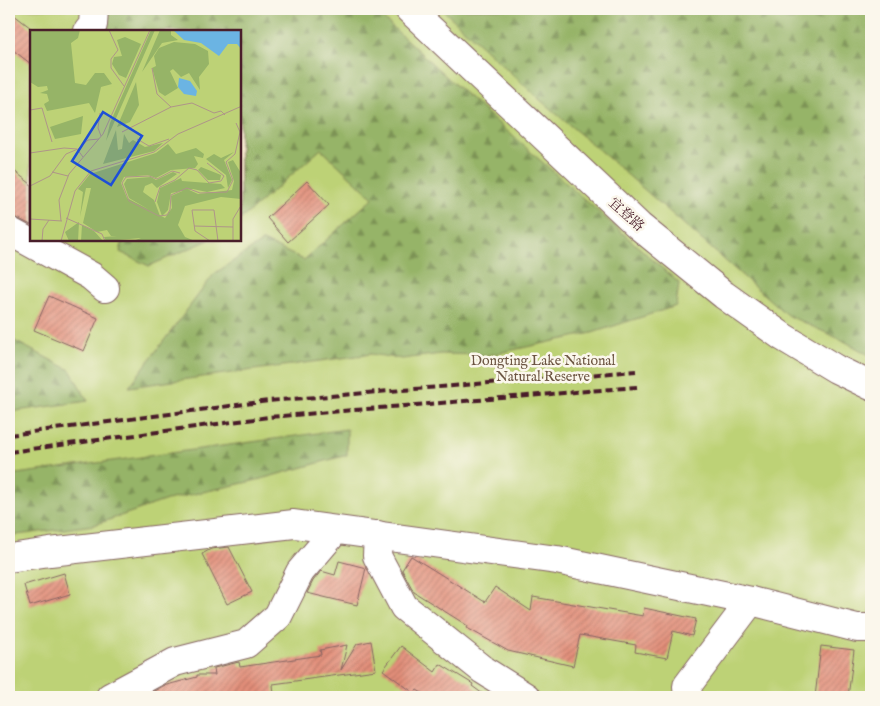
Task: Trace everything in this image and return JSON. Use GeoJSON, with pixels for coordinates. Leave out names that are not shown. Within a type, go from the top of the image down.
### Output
{"type":"FeatureCollection","features":[{"type":"Feature","properties":{"kind":"street"},"geometry":{"type":"LineString","coordinates":[[89,30],[93,25],[94,9]]}},
{"type":"Feature","properties":{"kind":"street","name":"宜登路"},"geometry":{"type":"LineString","coordinates":[[408,9],[639,226],[724,295],[783,337],[871,386]]}},
{"type":"Feature","properties":{"kind":"street"},"geometry":{"type":"LineString","coordinates":[[9,231],[91,276],[105,288]]}},
{"type":"Feature","properties":{"kind":"street"},"geometry":{"type":"LineString","coordinates":[[9,558],[294,524],[557,560],[751,601],[857,628],[871,628]]}},
{"type":"Feature","properties":{"kind":"street"},"geometry":{"type":"LineString","coordinates":[[378,535],[377,556],[404,607],[483,670],[526,697]]}},
{"type":"Feature","properties":{"kind":"street"},"geometry":{"type":"LineString","coordinates":[[110,697],[175,662],[246,644],[278,616],[300,572],[330,538]]}},
{"type":"Feature","properties":{"kind":"street"},"geometry":{"type":"LineString","coordinates":[[688,697],[687,686],[751,601]]}},
{"type":"Feature","properties":{"kind":"green space","name":"Dongting Lake National Natural Reserve"},"geometry":{"type":"Polygon","coordinates":[[[9,9],[871,9],[871,697],[9,697],[9,9]]]}},
{"type":"Feature","properties":{"kind":"green space"},"geometry":{"type":"Polygon","coordinates":[[[104,9],[373,9],[463,92],[679,283],[676,306],[592,333],[489,355],[441,354],[402,359],[371,354],[129,387],[214,274],[263,241],[304,260],[373,198],[321,149],[241,219],[241,30],[106,30],[103,16],[104,9]]]}},
{"type":"Feature","properties":{"kind":"green space"},"geometry":{"type":"Polygon","coordinates":[[[442,9],[871,9],[871,356],[844,341],[787,315],[539,99],[442,9]]]}},
{"type":"Feature","properties":{"kind":"green space"},"geometry":{"type":"Polygon","coordinates":[[[123,241],[207,241],[149,266],[120,252],[123,241]]]}},
{"type":"Feature","properties":{"kind":"green space"},"geometry":{"type":"Polygon","coordinates":[[[9,338],[70,370],[88,401],[9,412],[9,338]]]}},
{"type":"Feature","properties":{"kind":"green space"},"geometry":{"type":"Polygon","coordinates":[[[347,429],[347,455],[257,480],[167,500],[94,525],[9,536],[9,475],[347,429]]]}},
{"type":"Feature","properties":{"kind":"building"},"geometry":{"type":"Polygon","coordinates":[[[9,11],[31,28],[30,63],[9,47],[9,11]]]}},
{"type":"Feature","properties":{"kind":"building"},"geometry":{"type":"Polygon","coordinates":[[[9,167],[30,183],[30,224],[9,214],[9,167]]]}},
{"type":"Feature","properties":{"kind":"building"},"geometry":{"type":"Polygon","coordinates":[[[307,181],[329,205],[288,242],[267,218],[307,181]]]}},
{"type":"Feature","properties":{"kind":"building"},"geometry":{"type":"Polygon","coordinates":[[[49,296],[98,318],[84,351],[34,330],[49,296]]]}},
{"type":"Feature","properties":{"kind":"building"},"geometry":{"type":"Polygon","coordinates":[[[229,547],[252,592],[227,604],[202,554],[211,549],[229,547]]]}},
{"type":"Feature","properties":{"kind":"building"},"geometry":{"type":"Polygon","coordinates":[[[411,556],[485,602],[495,587],[531,611],[533,597],[643,616],[644,608],[696,619],[692,636],[673,631],[667,658],[635,652],[636,645],[580,635],[573,666],[508,651],[467,628],[468,626],[414,592],[402,570],[411,556]]]}},
{"type":"Feature","properties":{"kind":"building"},"geometry":{"type":"Polygon","coordinates":[[[339,561],[366,568],[357,605],[307,593],[321,571],[335,575],[339,561]]]}},
{"type":"Feature","properties":{"kind":"building"},"geometry":{"type":"Polygon","coordinates":[[[64,573],[70,594],[30,606],[24,585],[64,573]]]}},
{"type":"Feature","properties":{"kind":"building"},"geometry":{"type":"Polygon","coordinates":[[[371,641],[376,670],[273,684],[274,695],[259,697],[143,697],[163,686],[197,677],[197,675],[215,675],[214,668],[239,662],[240,667],[321,655],[320,650],[347,645],[341,670],[357,644],[371,641]]]}},
{"type":"Feature","properties":{"kind":"building"},"geometry":{"type":"Polygon","coordinates":[[[401,646],[435,672],[440,664],[473,684],[472,686],[487,697],[429,697],[417,690],[414,693],[383,670],[401,646]]]}},
{"type":"Feature","properties":{"kind":"building"},"geometry":{"type":"Polygon","coordinates":[[[821,646],[854,650],[848,697],[815,697],[821,646]]]}},
{"type":"Feature","properties":{"kind":"railway"},"geometry":{"type":"LineString","coordinates":[[9,435],[268,401],[636,371]]}},
{"type":"Feature","properties":{"kind":"railway"},"geometry":{"type":"LineString","coordinates":[[9,452],[269,417],[637,387]]}}]}
